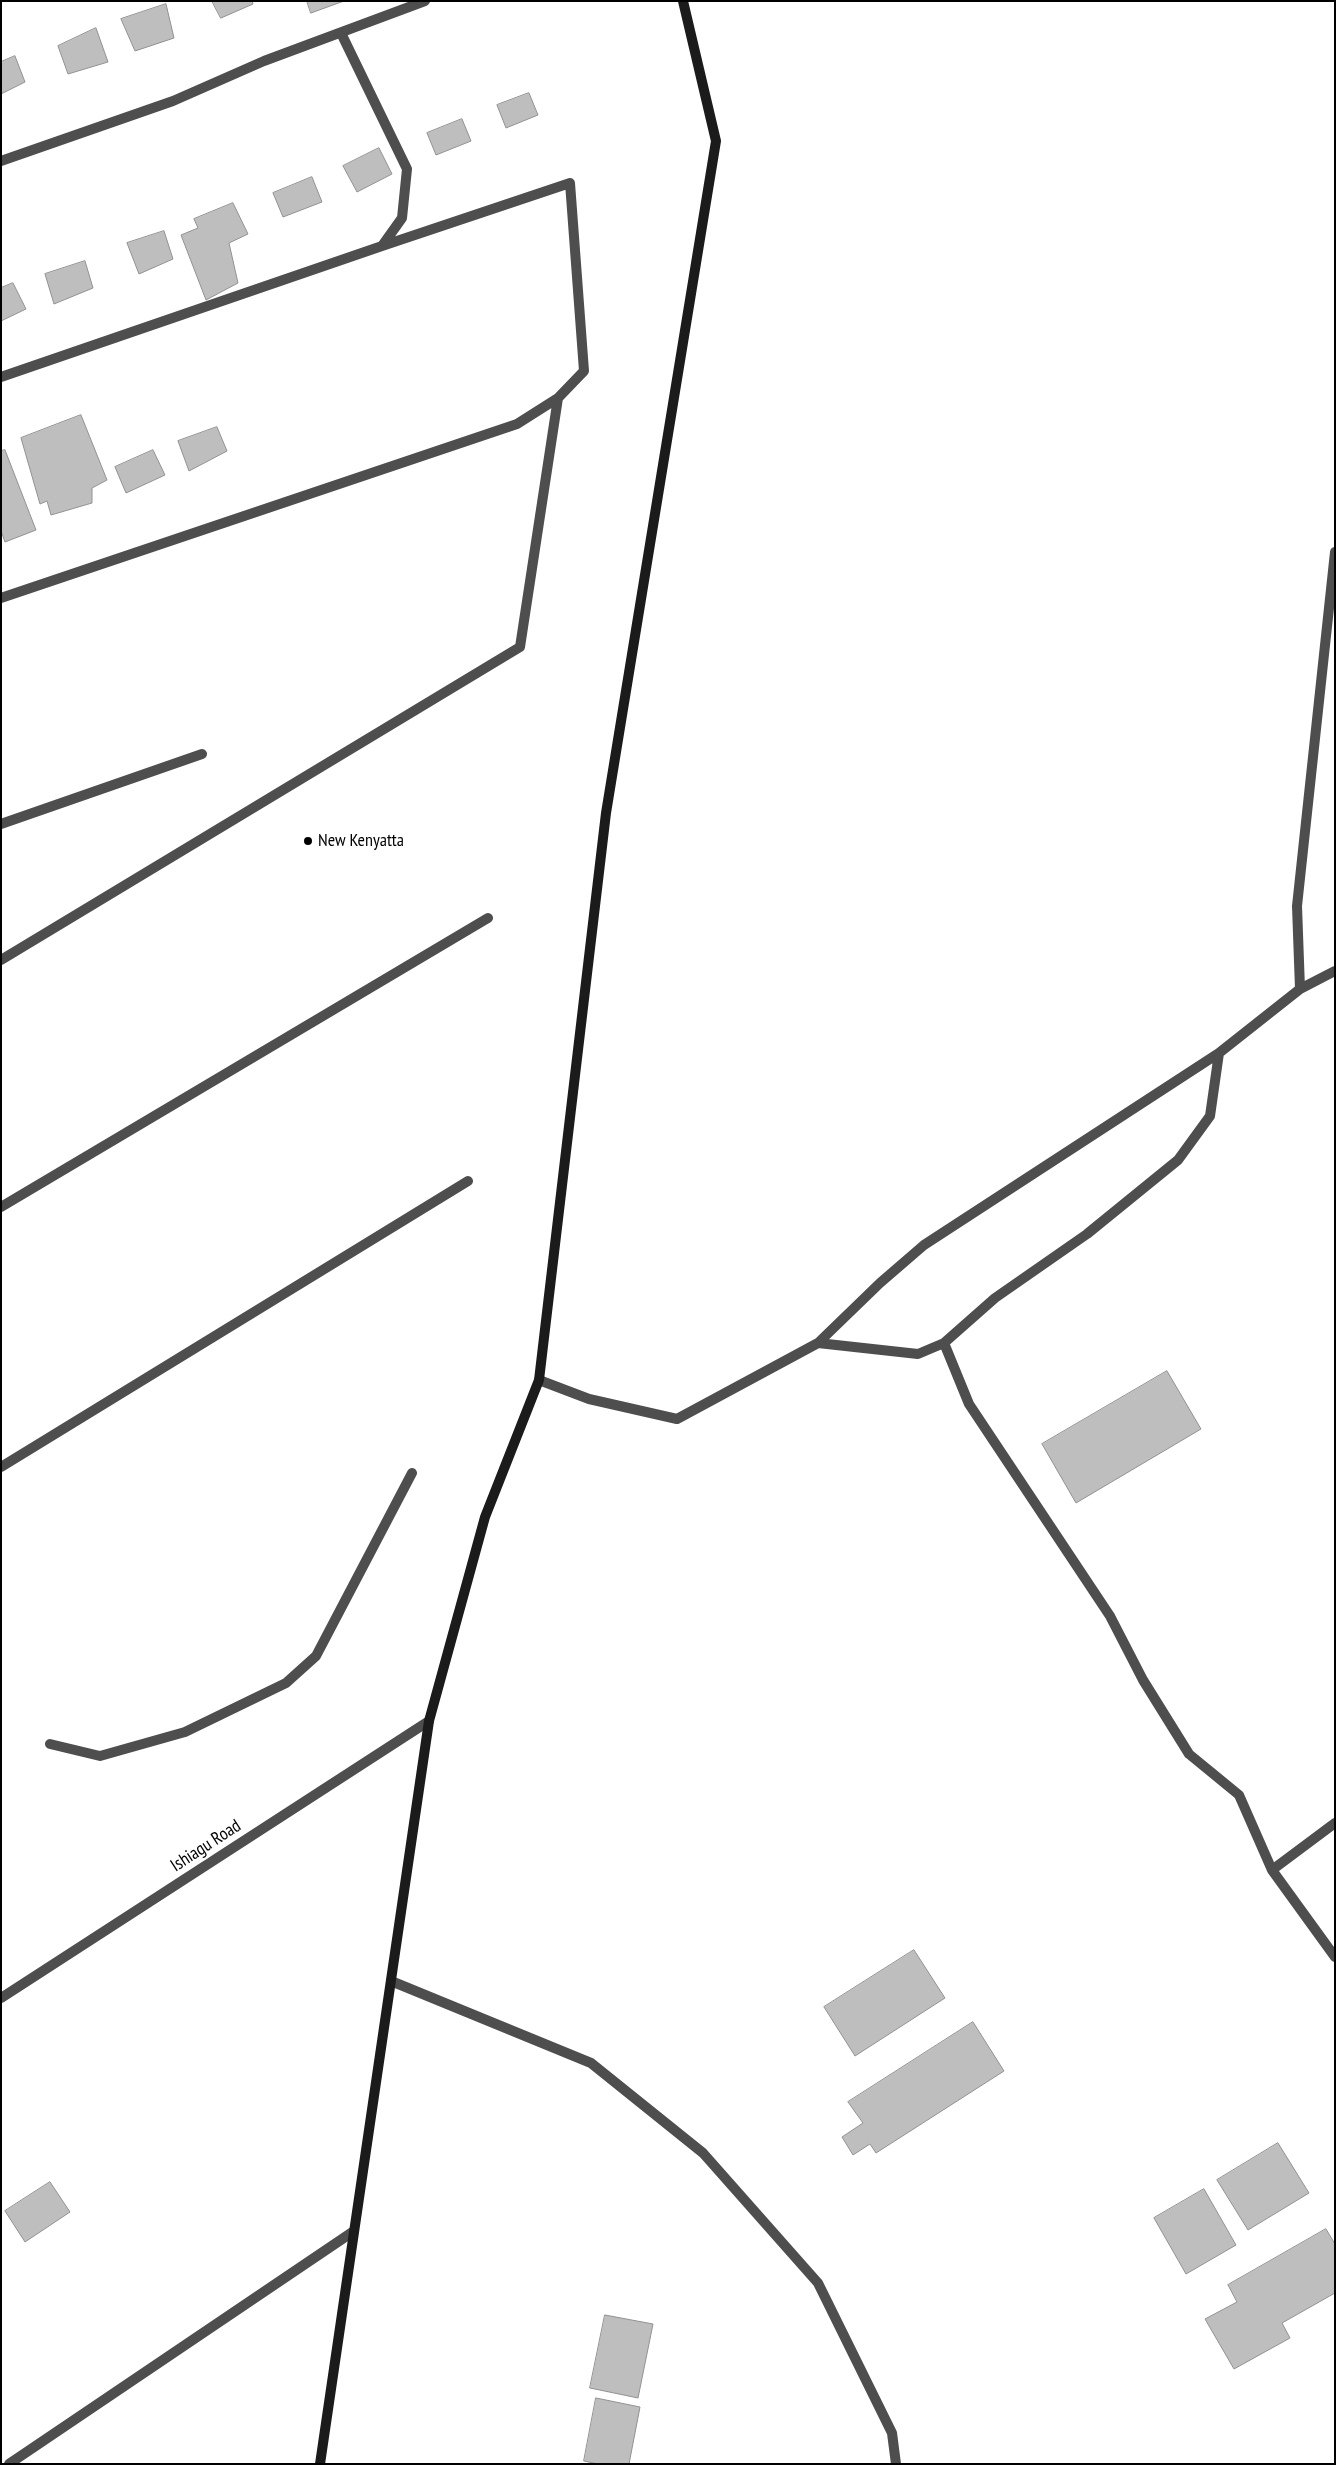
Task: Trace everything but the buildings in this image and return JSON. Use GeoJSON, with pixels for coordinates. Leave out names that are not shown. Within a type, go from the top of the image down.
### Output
{"type":"FeatureCollection","features":[{"type":"Feature","properties":{"kind":"street"},"geometry":{"type":"LineString","coordinates":[[1,161],[173,101],[264,61],[425,1]]}},
{"type":"Feature","properties":{"kind":"street"},"geometry":{"type":"LineString","coordinates":[[320,2464],[429,1720],[484,1517],[539,1380],[606,813],[716,141],[683,1]]}},
{"type":"Feature","properties":{"kind":"street"},"geometry":{"type":"LineString","coordinates":[[341,32],[407,169],[402,218],[382,246]]}},
{"type":"Feature","properties":{"kind":"street"},"geometry":{"type":"LineString","coordinates":[[1,377],[570,183],[584,371],[558,398],[517,424],[1,598]]}},
{"type":"Feature","properties":{"kind":"street"},"geometry":{"type":"LineString","coordinates":[[1,960],[520,647],[558,398]]}},
{"type":"Feature","properties":{"kind":"street"},"geometry":{"type":"LineString","coordinates":[[1300,989],[1297,906],[1335,552]]}},
{"type":"Feature","properties":{"kind":"street"},"geometry":{"type":"LineString","coordinates":[[1,824],[202,754]]}},
{"type":"Feature","properties":{"kind":"street"},"geometry":{"type":"LineString","coordinates":[[1,1207],[488,918]]}},
{"type":"Feature","properties":{"kind":"street"},"geometry":{"type":"LineString","coordinates":[[539,1380],[589,1399],[677,1419],[818,1344],[880,1283],[924,1245],[1219,1053],[1300,989],[1335,971]]}},
{"type":"Feature","properties":{"kind":"street"},"geometry":{"type":"LineString","coordinates":[[818,1344],[918,1354],[944,1343],[995,1298],[1087,1234],[1178,1160],[1210,1116],[1219,1053]]}},
{"type":"Feature","properties":{"kind":"street"},"geometry":{"type":"LineString","coordinates":[[1,1467],[468,1181]]}},
{"type":"Feature","properties":{"kind":"street"},"geometry":{"type":"LineString","coordinates":[[944,1343],[969,1404],[1110,1616],[1143,1680],[1189,1754],[1239,1795],[1272,1870],[1335,1957]]}},
{"type":"Feature","properties":{"kind":"street"},"geometry":{"type":"LineString","coordinates":[[50,1744],[100,1756],[186,1732],[286,1683],[316,1656],[412,1473]]}},
{"type":"Feature","properties":{"kind":"street","name":"Ishiagu Road"},"geometry":{"type":"LineString","coordinates":[[1,1998],[429,1720]]}},
{"type":"Feature","properties":{"kind":"street"},"geometry":{"type":"LineString","coordinates":[[1272,1870],[1335,1823]]}},
{"type":"Feature","properties":{"kind":"street"},"geometry":{"type":"LineString","coordinates":[[391,1981],[591,2063],[703,2153],[818,2283],[892,2433],[896,2464]]}},
{"type":"Feature","properties":{"kind":"street"},"geometry":{"type":"LineString","coordinates":[[9,2464],[354,2231]]}},
{"type":"Feature","properties":{"kind":"place","name":"New Kenyatta"},"geometry":{"type":"Point","coordinates":[308,841]}}]}
